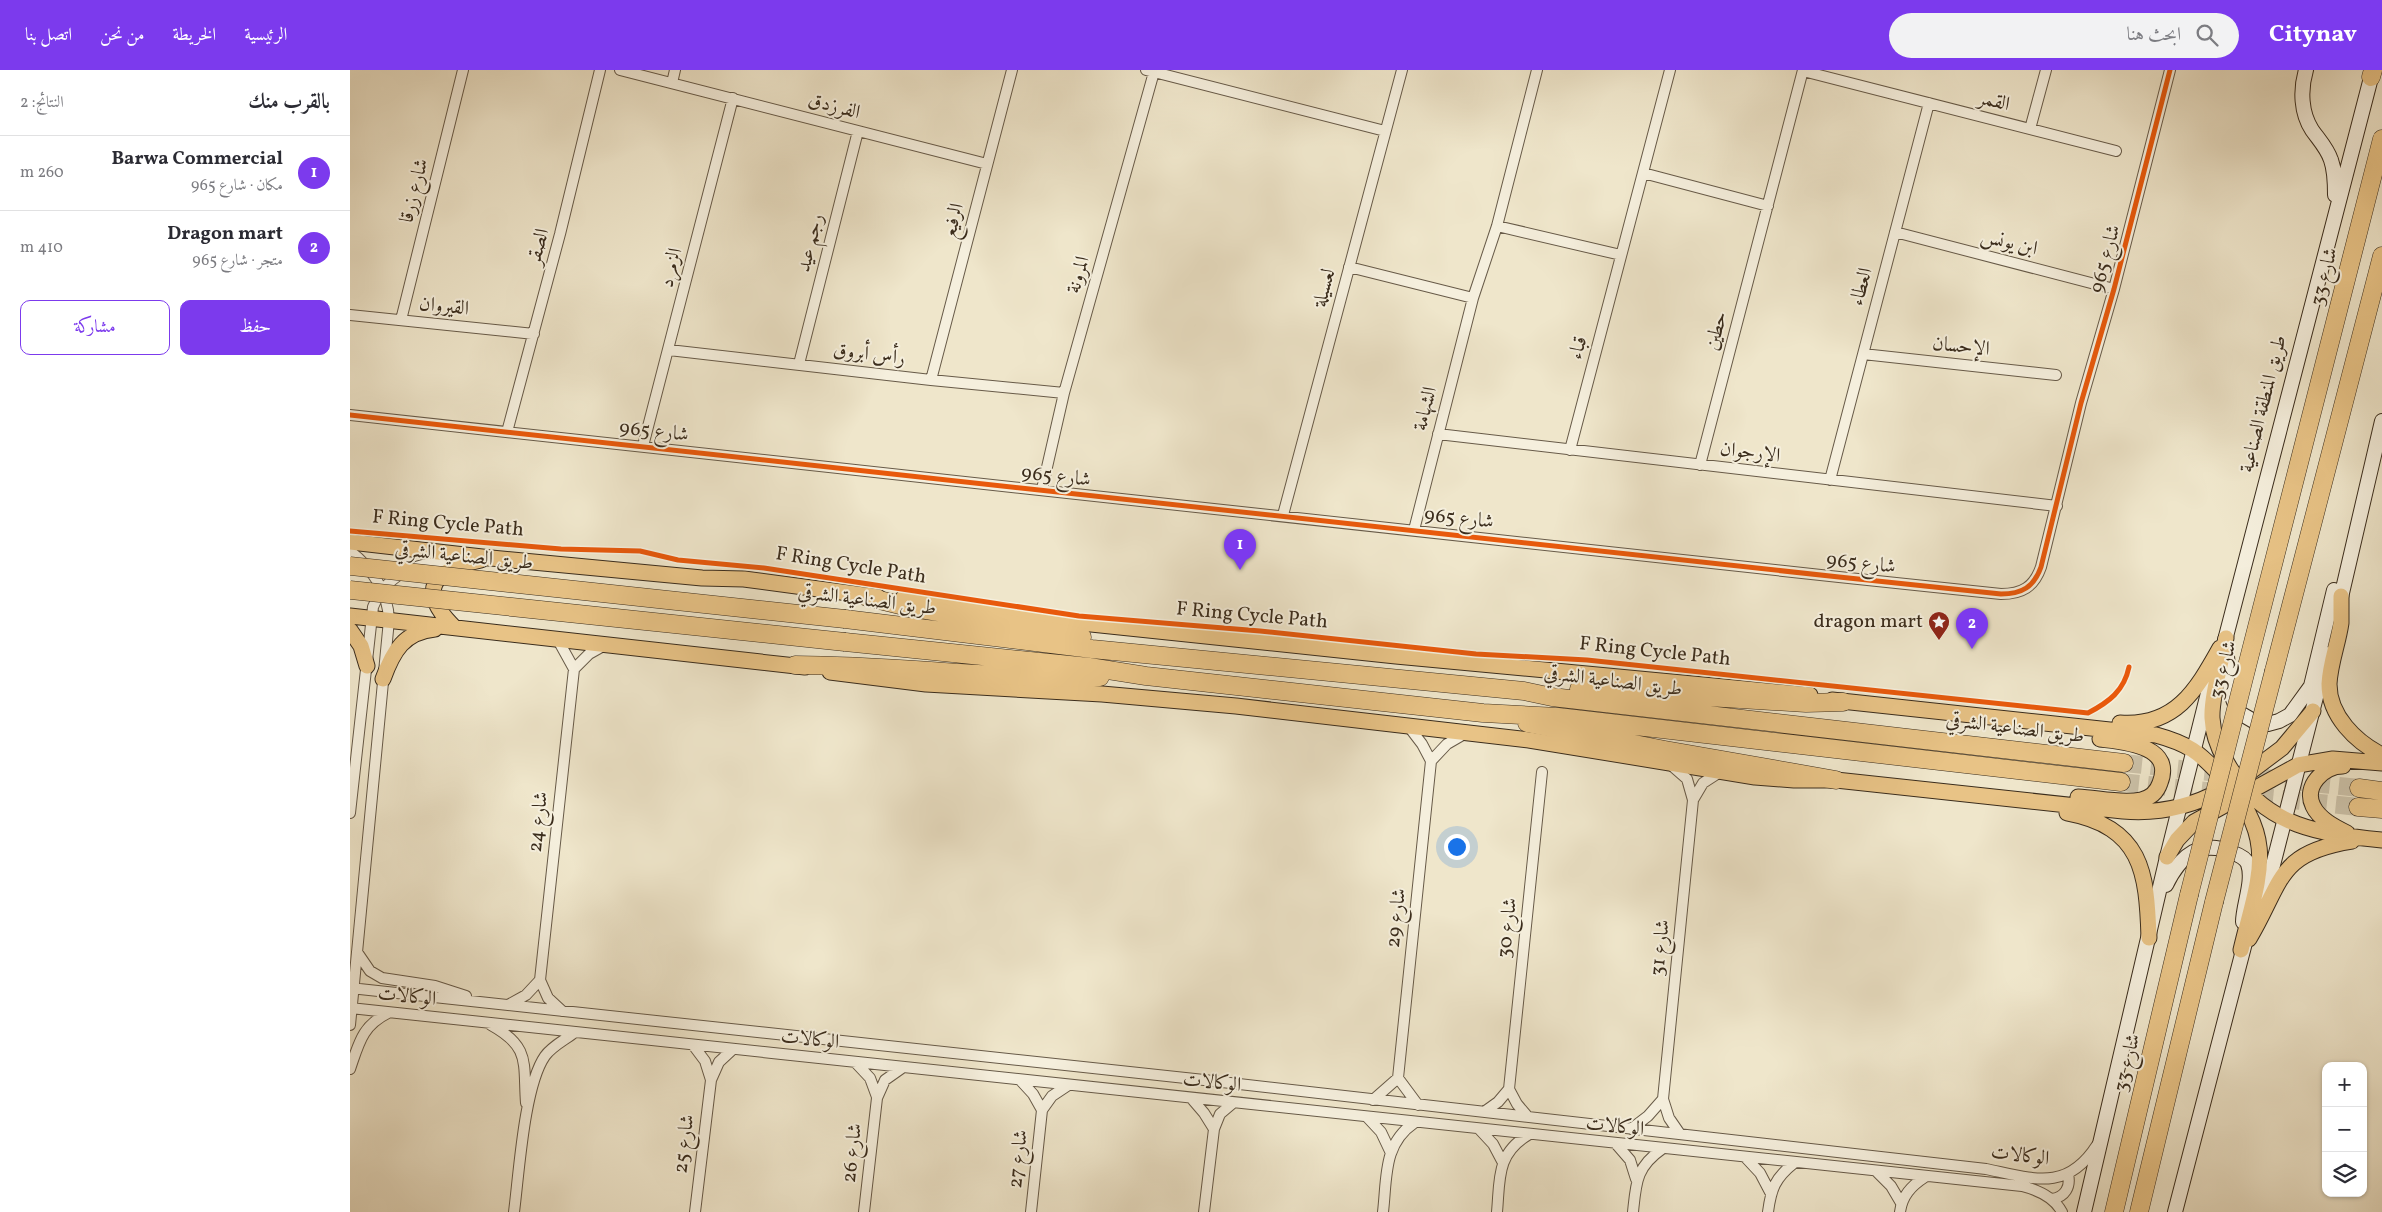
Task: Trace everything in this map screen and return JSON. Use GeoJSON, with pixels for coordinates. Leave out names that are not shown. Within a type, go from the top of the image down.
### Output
{"type":"FeatureCollection","features":[{"type":"Feature","properties":{"kind":"highway","name":"شارع 33"},"geometry":{"type":"LineString","coordinates":[[2114,1212],[2189,895],[2382,139]]}},
{"type":"Feature","properties":{"kind":"highway"},"geometry":{"type":"LineString","coordinates":[[2139,1212],[2214,902],[2382,256]]}},
{"type":"Feature","properties":{"kind":"highway","name":"طريق الصناعية الشرقي"},"geometry":{"type":"LineString","coordinates":[[350,566],[845,619],[1092,648],[1524,691],[1552,697],[2124,763]]}},
{"type":"Feature","properties":{"kind":"highway","name":"طريق الصناعية الشرقي"},"geometry":{"type":"LineString","coordinates":[[350,590],[1089,666],[1146,676],[1483,713],[1558,717],[2121,782]]}},
{"type":"Feature","properties":{"kind":"highway"},"geometry":{"type":"LineString","coordinates":[[867,597],[908,607],[1093,639],[1148,653]]}},
{"type":"Feature","properties":{"kind":"highway"},"geometry":{"type":"LineString","coordinates":[[795,665],[845,665],[1051,677],[1146,676]]}},
{"type":"Feature","properties":{"kind":"highway"},"geometry":{"type":"LineString","coordinates":[[1524,691],[1554,688],[1806,703],[1843,702]]}},
{"type":"Feature","properties":{"kind":"highway"},"geometry":{"type":"LineString","coordinates":[[1483,713],[1558,731],[1836,780]]}},
{"type":"Feature","properties":{"kind":"highway"},"geometry":{"type":"LineString","coordinates":[[2359,788],[2382,791]]}},
{"type":"Feature","properties":{"kind":"highway"},"geometry":{"type":"LineString","coordinates":[[2358,806],[2382,809]]}},
{"type":"Feature","properties":{"kind":"main road","name":"طريق الصناعية الشرقي"},"geometry":{"type":"LineString","coordinates":[[350,542],[491,558],[702,578],[744,579],[867,597],[910,599],[1072,622],[1396,656],[1798,694],[1843,702],[2010,720]]}},
{"type":"Feature","properties":{"kind":"main road"},"geometry":{"type":"LineString","coordinates":[[455,628],[440,612],[433,601],[433,588],[436,582],[450,568],[491,558]]}},
{"type":"Feature","properties":{"kind":"main road"},"geometry":{"type":"LineString","coordinates":[[2341,596],[2340,624],[2329,686],[2338,715],[2346,727],[2367,748],[2382,755]]}},
{"type":"Feature","properties":{"kind":"main road"},"geometry":{"type":"LineString","coordinates":[[350,616],[795,665],[844,674],[926,684],[1236,706],[1409,727],[1468,732],[1530,740],[1777,780],[1836,780],[2137,812],[2180,808],[2239,789],[2298,765],[2333,759],[2382,763]]}},
{"type":"Feature","properties":{"kind":"main road"},"geometry":{"type":"LineString","coordinates":[[383,679],[390,658],[403,641],[420,632],[455,628]]}},
{"type":"Feature","properties":{"kind":"main road"},"geometry":{"type":"LineString","coordinates":[[350,630],[361,646],[367,666]]}},
{"type":"Feature","properties":{"kind":"main road"},"geometry":{"type":"LineString","coordinates":[[2010,720],[2066,718],[2123,723],[2149,721],[2163,716],[2178,708],[2194,691],[2226,638]]}},
{"type":"Feature","properties":{"kind":"main road"},"geometry":{"type":"LineString","coordinates":[[2226,638],[2212,716],[2217,743],[2254,820],[2260,837],[2261,854],[2259,871],[2241,950]]}},
{"type":"Feature","properties":{"kind":"main road"},"geometry":{"type":"LineString","coordinates":[[2167,857],[2177,840],[2194,822],[2239,789],[2258,768],[2282,748],[2313,711]]}},
{"type":"Feature","properties":{"kind":"main road"},"geometry":{"type":"LineString","coordinates":[[2010,720],[2156,735],[2194,748],[2239,789],[2283,819],[2310,830],[2377,839]]}},
{"type":"Feature","properties":{"kind":"main road"},"geometry":{"type":"LineString","coordinates":[[1997,797],[2077,796],[2142,800],[2155,792],[2162,779],[2162,768],[2159,760],[2144,746],[2063,734],[2010,720]]}},
{"type":"Feature","properties":{"kind":"main road"},"geometry":{"type":"LineString","coordinates":[[2354,837],[2318,814],[2310,798],[2311,789],[2321,774],[2333,767],[2347,766],[2382,770]]}},
{"type":"Feature","properties":{"kind":"main road"},"geometry":{"type":"LineString","coordinates":[[1997,797],[2092,819],[2112,829],[2121,837],[2134,854],[2144,876],[2148,904],[2149,938]]}},
{"type":"Feature","properties":{"kind":"main road"},"geometry":{"type":"LineString","coordinates":[[2241,950],[2260,921],[2280,878],[2300,857],[2324,846],[2377,839]]}},
{"type":"Feature","properties":{"kind":"street","name":"شارع زرقا"},"geometry":{"type":"LineString","coordinates":[[401,320],[463,70]]}},
{"type":"Feature","properties":{"kind":"street","name":"الصقر"},"geometry":{"type":"LineString","coordinates":[[507,432],[534,334],[600,70]]}},
{"type":"Feature","properties":{"kind":"street","name":"الفرزدق"},"geometry":{"type":"LineString","coordinates":[[620,70],[987,164]]}},
{"type":"Feature","properties":{"kind":"street"},"geometry":{"type":"LineString","coordinates":[[672,83],[675,70]]}},
{"type":"Feature","properties":{"kind":"street","name":"الرفيع"},"geometry":{"type":"LineString","coordinates":[[931,380],[1012,70]]}},
{"type":"Feature","properties":{"kind":"street","name":"لعسيلة"},"geometry":{"type":"LineString","coordinates":[[1283,515],[1402,70]]}},
{"type":"Feature","properties":{"kind":"street","name":"الشهامة"},"geometry":{"type":"LineString","coordinates":[[1414,530],[1473,298],[1497,226],[1537,70]]}},
{"type":"Feature","properties":{"kind":"street","name":"قباء"},"geometry":{"type":"LineString","coordinates":[[1570,450],[1670,70]]}},
{"type":"Feature","properties":{"kind":"street","name":"القمر"},"geometry":{"type":"LineString","coordinates":[[1803,70],[2116,151]]}},
{"type":"Feature","properties":{"kind":"street","name":"حطين"},"geometry":{"type":"LineString","coordinates":[[1700,465],[1803,70]]}},
{"type":"Feature","properties":{"kind":"street","name":"القمر"},"geometry":{"type":"LineString","coordinates":[[2030,129],[2046,70]]}},
{"type":"Feature","properties":{"kind":"street","name":"شارع 965"},"geometry":{"type":"LineString","coordinates":[[350,415],[2009,594],[2025,591],[2037,577],[2057,506],[2081,403],[2114,289],[2170,70]]}},
{"type":"Feature","properties":{"kind":"street"},"geometry":{"type":"LineString","coordinates":[[1150,71],[1385,131]]}},
{"type":"Feature","properties":{"kind":"street","name":"المرونة"},"geometry":{"type":"LineString","coordinates":[[1042,490],[1064,393],[1150,71]]}},
{"type":"Feature","properties":{"kind":"street","name":"طريق المنطقة الصناعية"},"geometry":{"type":"LineString","coordinates":[[2194,748],[2209,687],[2226,638],[2372,72]]}},
{"type":"Feature","properties":{"kind":"street"},"geometry":{"type":"LineString","coordinates":[[2304,76],[2303,107],[2311,129],[2327,150],[2334,169],[2336,208]]}},
{"type":"Feature","properties":{"kind":"street","name":"الزمرد"},"geometry":{"type":"LineString","coordinates":[[643,446],[733,98]]}},
{"type":"Feature","properties":{"kind":"street","name":"العطاء"},"geometry":{"type":"LineString","coordinates":[[1830,480],[1929,103]]}},
{"type":"Feature","properties":{"kind":"street","name":"رجم عيد"},"geometry":{"type":"LineString","coordinates":[[799,364],[858,131]]}},
{"type":"Feature","properties":{"kind":"street"},"geometry":{"type":"LineString","coordinates":[[1643,173],[1768,206]]}},
{"type":"Feature","properties":{"kind":"street"},"geometry":{"type":"LineString","coordinates":[[1497,226],[1621,256]]}},
{"type":"Feature","properties":{"kind":"street","name":"ابن يونس"},"geometry":{"type":"LineString","coordinates":[[1895,232],[2114,289]]}},
{"type":"Feature","properties":{"kind":"street"},"geometry":{"type":"LineString","coordinates":[[1349,267],[1473,298]]}},
{"type":"Feature","properties":{"kind":"street","name":"القيروان"},"geometry":{"type":"LineString","coordinates":[[350,315],[534,334]]}},
{"type":"Feature","properties":{"kind":"street","name":"رأس أبروق"},"geometry":{"type":"LineString","coordinates":[[669,350],[1064,393]]}},
{"type":"Feature","properties":{"kind":"street","name":"الإحسان"},"geometry":{"type":"LineString","coordinates":[[1863,354],[2056,375]]}},
{"type":"Feature","properties":{"kind":"street"},"geometry":{"type":"LineString","coordinates":[[2175,1212],[2241,950],[2264,894],[2313,711],[2382,421]]}},
{"type":"Feature","properties":{"kind":"street","name":"الإرجوان"},"geometry":{"type":"LineString","coordinates":[[1438,434],[2057,506]]}},
{"type":"Feature","properties":{"kind":"street"},"geometry":{"type":"LineString","coordinates":[[2226,638],[2231,694],[2238,712],[2257,723],[2268,724],[2290,715],[2311,686],[2337,577],[2352,547]]}},
{"type":"Feature","properties":{"kind":"street"},"geometry":{"type":"LineString","coordinates":[[350,551],[366,566],[382,589],[389,606],[350,1024]]}},
{"type":"Feature","properties":{"kind":"street"},"geometry":{"type":"LineString","coordinates":[[350,813],[373,607],[382,589],[397,575],[419,564],[433,561],[491,558]]}},
{"type":"Feature","properties":{"kind":"street"},"geometry":{"type":"LineString","coordinates":[[558,640],[574,669],[588,654],[606,645]]}},
{"type":"Feature","properties":{"kind":"street","name":"شارع 24"},"geometry":{"type":"LineString","coordinates":[[540,980],[574,669]]}},
{"type":"Feature","properties":{"kind":"street"},"geometry":{"type":"LineString","coordinates":[[1409,727],[1422,744],[1430,761],[1447,744],[1468,732]]}},
{"type":"Feature","properties":{"kind":"street","name":"شارع 33"},"geometry":{"type":"LineString","coordinates":[[2084,1212],[2194,748]]}},
{"type":"Feature","properties":{"kind":"street","name":"شارع 29"},"geometry":{"type":"LineString","coordinates":[[1398,1078],[1430,761]]}},
{"type":"Feature","properties":{"kind":"street","name":"شارع 31"},"geometry":{"type":"LineString","coordinates":[[1670,764],[1687,779],[1694,800]]}},
{"type":"Feature","properties":{"kind":"street","name":"شارع 30"},"geometry":{"type":"LineString","coordinates":[[1509,1089],[1542,772]]}},
{"type":"Feature","properties":{"kind":"street","name":"شارع 31"},"geometry":{"type":"LineString","coordinates":[[1680,1134],[1669,1118],[1662,1099],[1694,800],[1704,783],[1720,772]]}},
{"type":"Feature","properties":{"kind":"street"},"geometry":{"type":"LineString","coordinates":[[2157,906],[2173,870],[2190,853],[2200,848],[2211,848],[2225,849],[2238,855],[2245,860],[2249,870],[2241,950]]}},
{"type":"Feature","properties":{"kind":"street","name":"الوكالات"},"geometry":{"type":"LineString","coordinates":[[357,951],[370,972],[382,978],[435,986],[486,1002]]}},
{"type":"Feature","properties":{"kind":"street"},"geometry":{"type":"LineString","coordinates":[[508,1005],[526,995],[540,980],[548,998],[562,1011]]}},
{"type":"Feature","properties":{"kind":"street","name":"الوكالات"},"geometry":{"type":"LineString","coordinates":[[352,988],[1680,1134],[1986,1169],[2036,1179],[2055,1179],[2068,1174],[2089,1158],[2102,1138]]}},
{"type":"Feature","properties":{"kind":"street","name":"الوكالات"},"geometry":{"type":"LineString","coordinates":[[351,1009],[1794,1164],[2022,1186],[2042,1193],[2052,1199],[2062,1212]]}},
{"type":"Feature","properties":{"kind":"street"},"geometry":{"type":"LineString","coordinates":[[350,1069],[365,1031],[377,1018],[389,1012]]}},
{"type":"Feature","properties":{"kind":"street"},"geometry":{"type":"LineString","coordinates":[[486,1022],[509,1036],[522,1052],[527,1111]]}},
{"type":"Feature","properties":{"kind":"street"},"geometry":{"type":"LineString","coordinates":[[514,1212],[527,1111],[544,1057],[549,1050],[575,1032]]}},
{"type":"Feature","properties":{"kind":"street","name":"شارع 25"},"geometry":{"type":"LineString","coordinates":[[693,1045],[705,1061],[711,1080]]}},
{"type":"Feature","properties":{"kind":"street","name":"شارع 25"},"geometry":{"type":"LineString","coordinates":[[694,1212],[711,1080],[719,1062],[734,1049]]}},
{"type":"Feature","properties":{"kind":"street","name":"شارع 26"},"geometry":{"type":"LineString","coordinates":[[855,1062],[870,1078],[877,1098]]}},
{"type":"Feature","properties":{"kind":"street","name":"شارع 26"},"geometry":{"type":"LineString","coordinates":[[864,1212],[877,1098],[885,1080],[902,1068]]}},
{"type":"Feature","properties":{"kind":"street"},"geometry":{"type":"LineString","coordinates":[[1373,1100],[1398,1078],[1418,1105]]}},
{"type":"Feature","properties":{"kind":"street","name":"شارع 27"},"geometry":{"type":"LineString","coordinates":[[1021,1081],[1033,1094],[1042,1110]]}},
{"type":"Feature","properties":{"kind":"street","name":"شارع 27"},"geometry":{"type":"LineString","coordinates":[[1031,1212],[1042,1110],[1052,1096],[1067,1086]]}},
{"type":"Feature","properties":{"kind":"street"},"geometry":{"type":"LineString","coordinates":[[1484,1112],[1498,1102],[1509,1089],[1517,1104],[1528,1117]]}},
{"type":"Feature","properties":{"kind":"street"},"geometry":{"type":"LineString","coordinates":[[1192,1099],[1204,1113],[1214,1130]]}},
{"type":"Feature","properties":{"kind":"street"},"geometry":{"type":"LineString","coordinates":[[1631,1129],[1648,1116],[1662,1099]]}},
{"type":"Feature","properties":{"kind":"street"},"geometry":{"type":"LineString","coordinates":[[1204,1212],[1214,1130],[1220,1114],[1233,1103]]}},
{"type":"Feature","properties":{"kind":"street"},"geometry":{"type":"LineString","coordinates":[[1367,1118],[1381,1132],[1390,1151]]}},
{"type":"Feature","properties":{"kind":"street"},"geometry":{"type":"LineString","coordinates":[[1383,1212],[1390,1151],[1400,1135],[1414,1123]]}},
{"type":"Feature","properties":{"kind":"street"},"geometry":{"type":"LineString","coordinates":[[1480,1130],[1493,1144],[1502,1161]]}},
{"type":"Feature","properties":{"kind":"street"},"geometry":{"type":"LineString","coordinates":[[1497,1212],[1502,1161],[1513,1146],[1528,1135]]}},
{"type":"Feature","properties":{"kind":"street"},"geometry":{"type":"LineString","coordinates":[[1617,1145],[1630,1160],[1636,1179],[1633,1212]]}},
{"type":"Feature","properties":{"kind":"street"},"geometry":{"type":"LineString","coordinates":[[1636,1179],[1646,1162],[1662,1149]]}},
{"type":"Feature","properties":{"kind":"street"},"geometry":{"type":"LineString","coordinates":[[1746,1158],[1760,1173],[1770,1192]]}},
{"type":"Feature","properties":{"kind":"street"},"geometry":{"type":"LineString","coordinates":[[1768,1212],[1770,1192],[1780,1176],[1794,1164]]}},
{"type":"Feature","properties":{"kind":"street"},"geometry":{"type":"LineString","coordinates":[[1877,1172],[1891,1186],[1901,1207]]}},
{"type":"Feature","properties":{"kind":"street"},"geometry":{"type":"LineString","coordinates":[[2052,1199],[2060,1197],[2066,1191],[2069,1183],[2068,1174]]}},
{"type":"Feature","properties":{"kind":"street"},"geometry":{"type":"LineString","coordinates":[[1901,1207],[1911,1188],[1924,1177]]}},
{"type":"Feature","properties":{"kind":"tunnel"},"geometry":{"type":"LineString","coordinates":[[2124,763],[2359,788]]}},
{"type":"Feature","properties":{"kind":"tunnel"},"geometry":{"type":"LineString","coordinates":[[2121,782],[2358,807]]}},
{"type":"Feature","properties":{"kind":"cycle path"},"geometry":{"type":"LineString","coordinates":[[350,415],[1839,577],[2001,594],[2015,593],[2031,584],[2041,567],[2081,403],[2114,289],[2170,70]]}},
{"type":"Feature","properties":{"kind":"cycle path","name":"F Ring Cycle Path"},"geometry":{"type":"LineString","coordinates":[[350,531],[561,549],[640,551],[678,560],[764,568],[1079,616],[1260,631],[1476,654],[1587,660],[2088,713],[2103,705],[2115,695],[2123,683],[2129,667]]}},
{"type":"Feature","properties":{"kind":"place","name":"Barwa Commercial"},"geometry":{"type":"Point","coordinates":[1240,570]}},
{"type":"Feature","properties":{"kind":"place","name":"dragon mart"},"geometry":{"type":"Point","coordinates":[1939,641]}},
{"type":"Feature","properties":{"kind":"place","name":"Dragon mart"},"geometry":{"type":"Point","coordinates":[1972,649]}}]}
